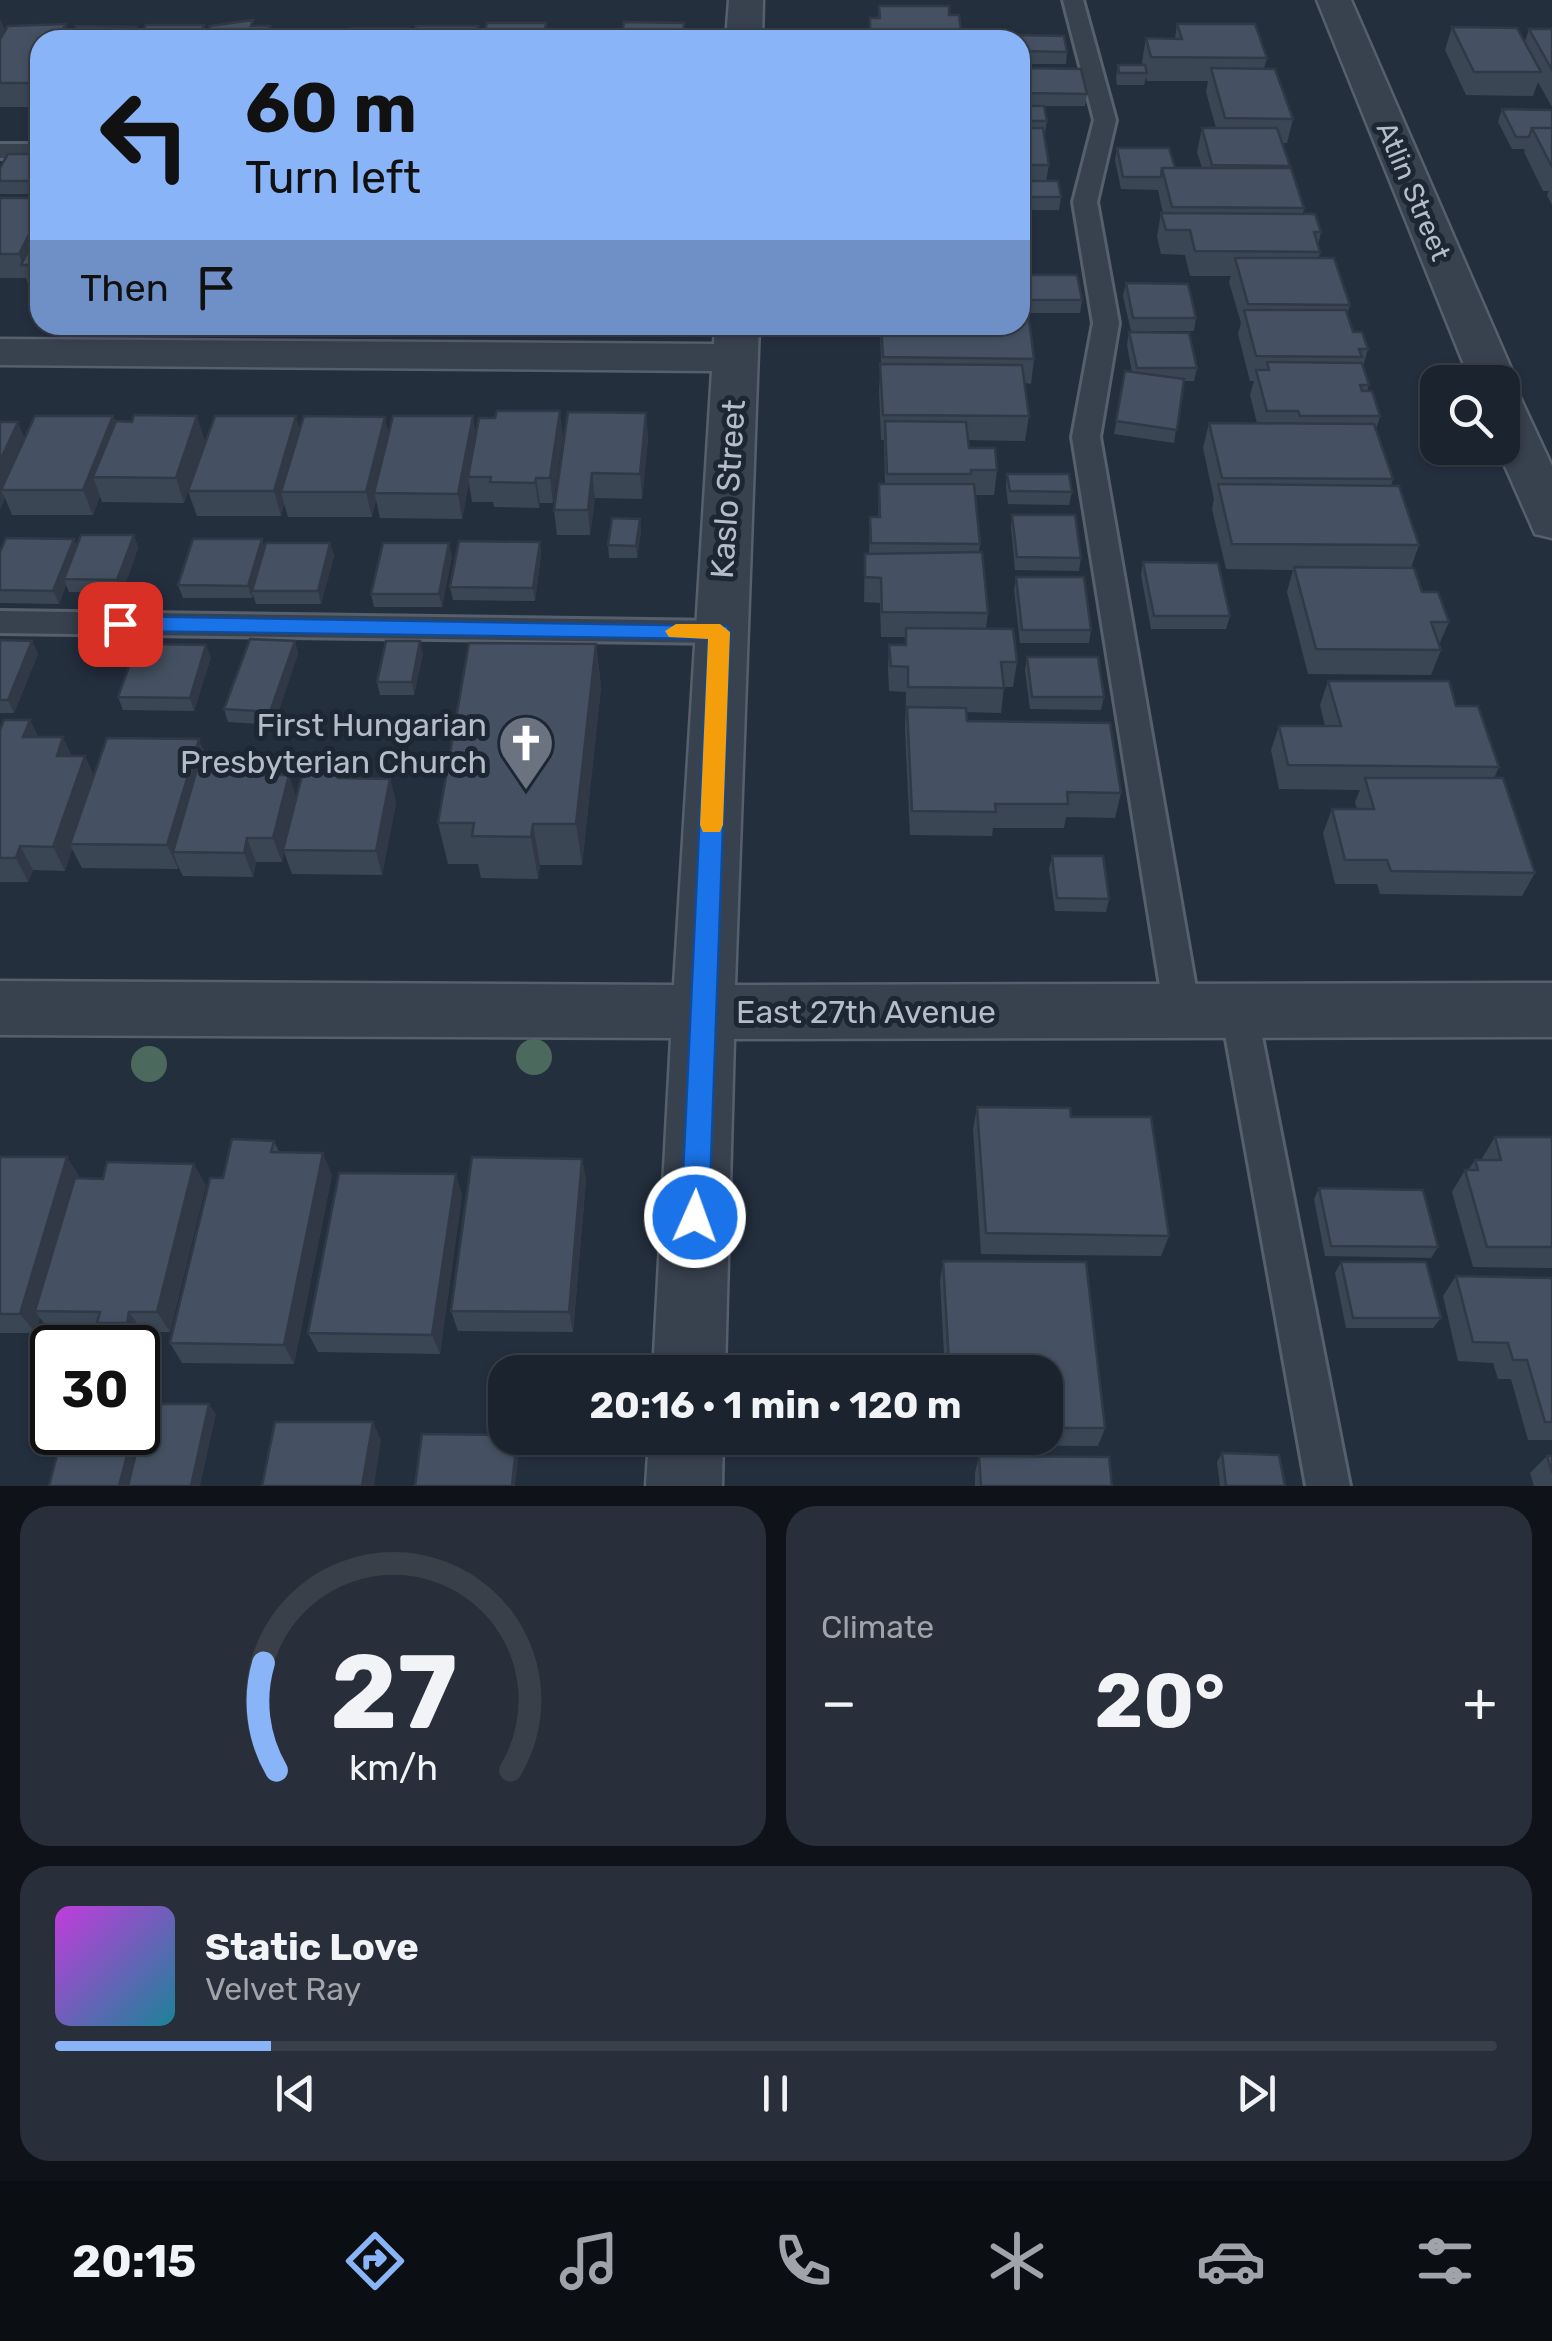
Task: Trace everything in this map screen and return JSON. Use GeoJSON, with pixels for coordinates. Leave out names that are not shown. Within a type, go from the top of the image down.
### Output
{"type":"FeatureCollection","features":[{"type":"Feature","properties":{"kind":"street"},"geometry":{"type":"LineString","coordinates":[[744,30],[746,0]]}},
{"type":"Feature","properties":{"kind":"street","name":"Atlin Street"},"geometry":{"type":"LineString","coordinates":[[1334,0],[1487,365]]}},
{"type":"Feature","properties":{"kind":"street"},"geometry":{"type":"LineString","coordinates":[[0,352],[737,341]]}},
{"type":"Feature","properties":{"kind":"street","name":"Kaslo Street"},"geometry":{"type":"LineString","coordinates":[[689,1355],[720,632],[737,341]]}},
{"type":"Feature","properties":{"kind":"street"},"geometry":{"type":"LineString","coordinates":[[1520,446],[1552,522]]}},
{"type":"Feature","properties":{"kind":"street","name":"East 27th Avenue"},"geometry":{"type":"LineString","coordinates":[[0,1008],[703,1012],[1552,1010]]}},
{"type":"Feature","properties":{"kind":"street"},"geometry":{"type":"LineString","coordinates":[[684,1486],[685,1455]]}},
{"type":"Feature","properties":{"kind":"lane"},"geometry":{"type":"LineString","coordinates":[[1073,0],[1106,120],[1086,202],[1106,323],[1086,437],[1210,1011],[1328,1486]]}},
{"type":"Feature","properties":{"kind":"lane"},"geometry":{"type":"LineString","coordinates":[[0,151],[30,151]]}},
{"type":"Feature","properties":{"kind":"lane"},"geometry":{"type":"LineString","coordinates":[[0,622],[720,632]]}},
{"type":"Feature","properties":{"kind":"building"},"geometry":{"type":"Polygon","coordinates":[[[879,6],[949,6],[949,15],[959,15],[961,30],[870,30],[870,18],[880,18],[879,6]]]}},
{"type":"Feature","properties":{"kind":"building"},"geometry":{"type":"Polygon","coordinates":[[[253,20],[251,26],[270,26],[268,30],[208,30],[210,26],[253,20]]]}},
{"type":"Feature","properties":{"kind":"building"},"geometry":{"type":"Polygon","coordinates":[[[624,22],[684,23],[684,30],[623,30],[624,22]]]}},
{"type":"Feature","properties":{"kind":"building"},"geometry":{"type":"Polygon","coordinates":[[[487,23],[546,23],[545,30],[485,30],[487,23]]]}},
{"type":"Feature","properties":{"kind":"building"},"geometry":{"type":"Polygon","coordinates":[[[66,24],[63,30],[30,30],[30,83],[0,83],[0,39],[8,26],[66,24]]]}},
{"type":"Feature","properties":{"kind":"building"},"geometry":{"type":"Polygon","coordinates":[[[1177,24],[1255,24],[1267,58],[1151,57],[1146,38],[1182,39],[1177,24]]]}},
{"type":"Feature","properties":{"kind":"building"},"geometry":{"type":"Polygon","coordinates":[[[146,25],[204,25],[202,30],[143,30],[146,25]]]}},
{"type":"Feature","properties":{"kind":"building"},"geometry":{"type":"Polygon","coordinates":[[[76,26],[136,27],[134,30],[74,30],[76,26]]]}},
{"type":"Feature","properties":{"kind":"building"},"geometry":{"type":"Polygon","coordinates":[[[416,26],[478,26],[477,30],[415,30],[416,26]]]}},
{"type":"Feature","properties":{"kind":"building"},"geometry":{"type":"Polygon","coordinates":[[[1452,27],[1517,28],[1541,72],[1474,72],[1452,27]]]}},
{"type":"Feature","properties":{"kind":"building"},"geometry":{"type":"Polygon","coordinates":[[[352,28],[408,28],[407,30],[352,28]]]}},
{"type":"Feature","properties":{"kind":"building"},"geometry":{"type":"Polygon","coordinates":[[[1529,29],[1552,29],[1552,70],[1529,29]]]}},
{"type":"Feature","properties":{"kind":"building"},"geometry":{"type":"Polygon","coordinates":[[[1030,35],[1064,36],[1067,52],[1030,51],[1030,35]]]}},
{"type":"Feature","properties":{"kind":"building"},"geometry":{"type":"Polygon","coordinates":[[[1118,65],[1145,65],[1147,73],[1119,73],[1118,65]]]}},
{"type":"Feature","properties":{"kind":"building"},"geometry":{"type":"Polygon","coordinates":[[[1030,68],[1081,69],[1087,94],[1030,93],[1030,68]]]}},
{"type":"Feature","properties":{"kind":"building"},"geometry":{"type":"Polygon","coordinates":[[[1211,68],[1275,69],[1293,119],[1225,118],[1211,68]]]}},
{"type":"Feature","properties":{"kind":"building"},"geometry":{"type":"Polygon","coordinates":[[[1030,106],[1044,106],[1047,121],[1030,121],[1030,106]]]}},
{"type":"Feature","properties":{"kind":"building"},"geometry":{"type":"Polygon","coordinates":[[[1502,109],[1552,110],[1552,128],[1532,128],[1529,137],[1516,137],[1502,109]]]}},
{"type":"Feature","properties":{"kind":"building"},"geometry":{"type":"Polygon","coordinates":[[[1030,128],[1043,128],[1049,165],[1030,165],[1030,128]]]}},
{"type":"Feature","properties":{"kind":"building"},"geometry":{"type":"Polygon","coordinates":[[[1202,128],[1277,128],[1290,166],[1212,165],[1202,128]]]}},
{"type":"Feature","properties":{"kind":"building"},"geometry":{"type":"Polygon","coordinates":[[[1532,128],[1552,128],[1552,167],[1532,128]]]}},
{"type":"Feature","properties":{"kind":"building"},"geometry":{"type":"Polygon","coordinates":[[[1117,148],[1169,148],[1175,168],[1162,168],[1161,177],[1123,177],[1117,148]]]}},
{"type":"Feature","properties":{"kind":"building"},"geometry":{"type":"Polygon","coordinates":[[[8,154],[30,154],[30,181],[0,181],[0,168],[8,154]]]}},
{"type":"Feature","properties":{"kind":"building"},"geometry":{"type":"Polygon","coordinates":[[[1162,168],[1291,168],[1304,208],[1172,207],[1162,168]]]}},
{"type":"Feature","properties":{"kind":"building"},"geometry":{"type":"Polygon","coordinates":[[[1030,181],[1058,181],[1061,197],[1030,197],[1030,181]]]}},
{"type":"Feature","properties":{"kind":"building"},"geometry":{"type":"Polygon","coordinates":[[[0,198],[30,198],[30,233],[19,254],[0,254],[0,198]]]}},
{"type":"Feature","properties":{"kind":"building"},"geometry":{"type":"Polygon","coordinates":[[[1161,213],[1315,214],[1321,232],[1314,232],[1320,252],[1195,251],[1190,230],[1166,230],[1161,213]]]}},
{"type":"Feature","properties":{"kind":"building"},"geometry":{"type":"Polygon","coordinates":[[[30,247],[30,265],[21,265],[30,247]]]}},
{"type":"Feature","properties":{"kind":"building"},"geometry":{"type":"Polygon","coordinates":[[[1235,258],[1334,258],[1350,305],[1248,304],[1235,258]]]}},
{"type":"Feature","properties":{"kind":"building"},"geometry":{"type":"Polygon","coordinates":[[[1030,275],[1077,275],[1082,300],[1030,300],[1030,275]]]}},
{"type":"Feature","properties":{"kind":"building"},"geometry":{"type":"Polygon","coordinates":[[[1126,283],[1188,284],[1196,318],[1133,318],[1126,283]]]}},
{"type":"Feature","properties":{"kind":"building"},"geometry":{"type":"Polygon","coordinates":[[[1244,310],[1346,310],[1353,332],[1362,332],[1368,349],[1359,349],[1362,357],[1256,356],[1244,310]]]}},
{"type":"Feature","properties":{"kind":"building"},"geometry":{"type":"Polygon","coordinates":[[[1030,328],[1034,359],[883,357],[882,335],[1030,335],[1030,328]]]}},
{"type":"Feature","properties":{"kind":"building"},"geometry":{"type":"Polygon","coordinates":[[[1129,332],[1189,333],[1197,368],[1137,368],[1129,332]]]}},
{"type":"Feature","properties":{"kind":"building"},"geometry":{"type":"Polygon","coordinates":[[[1267,362],[1362,363],[1369,385],[1360,385],[1362,391],[1372,391],[1380,416],[1300,416],[1298,411],[1267,411],[1256,370],[1269,370],[1267,362]]]}},
{"type":"Feature","properties":{"kind":"building"},"geometry":{"type":"Polygon","coordinates":[[[880,364],[1022,365],[1029,416],[883,415],[880,364]]]}},
{"type":"Feature","properties":{"kind":"building"},"geometry":{"type":"Polygon","coordinates":[[[1125,371],[1184,379],[1177,430],[1116,421],[1125,371]]]}},
{"type":"Feature","properties":{"kind":"building"},"geometry":{"type":"Polygon","coordinates":[[[497,411],[560,411],[550,478],[536,478],[535,483],[490,482],[491,477],[468,477],[479,418],[495,418],[497,411]]]}},
{"type":"Feature","properties":{"kind":"building"},"geometry":{"type":"Polygon","coordinates":[[[568,412],[646,413],[640,474],[592,473],[588,510],[554,510],[568,412]]]}},
{"type":"Feature","properties":{"kind":"building"},"geometry":{"type":"Polygon","coordinates":[[[134,415],[197,416],[176,478],[93,477],[116,421],[132,422],[134,415]]]}},
{"type":"Feature","properties":{"kind":"building"},"geometry":{"type":"Polygon","coordinates":[[[35,416],[113,416],[83,490],[1,490],[35,416]]]}},
{"type":"Feature","properties":{"kind":"building"},"geometry":{"type":"Polygon","coordinates":[[[215,416],[296,416],[274,491],[188,491],[215,416]]]}},
{"type":"Feature","properties":{"kind":"building"},"geometry":{"type":"Polygon","coordinates":[[[304,416],[385,417],[366,492],[281,492],[304,416]]]}},
{"type":"Feature","properties":{"kind":"building"},"geometry":{"type":"Polygon","coordinates":[[[393,416],[473,416],[458,494],[374,493],[393,416]]]}},
{"type":"Feature","properties":{"kind":"building"},"geometry":{"type":"Polygon","coordinates":[[[885,421],[966,422],[969,448],[995,448],[997,470],[971,470],[971,474],[887,474],[885,421]]]}},
{"type":"Feature","properties":{"kind":"building"},"geometry":{"type":"Polygon","coordinates":[[[0,422],[18,422],[0,461],[0,422]]]}},
{"type":"Feature","properties":{"kind":"building"},"geometry":{"type":"Polygon","coordinates":[[[1209,423],[1374,424],[1393,479],[1222,478],[1209,423]]]}},
{"type":"Feature","properties":{"kind":"building"},"geometry":{"type":"Polygon","coordinates":[[[1007,474],[1069,474],[1072,492],[1010,491],[1007,474]]]}},
{"type":"Feature","properties":{"kind":"building"},"geometry":{"type":"Polygon","coordinates":[[[879,484],[974,484],[980,544],[871,543],[870,517],[880,517],[879,484]]]}},
{"type":"Feature","properties":{"kind":"building"},"geometry":{"type":"Polygon","coordinates":[[[1218,484],[1399,486],[1419,545],[1232,544],[1218,484]]]}},
{"type":"Feature","properties":{"kind":"building"},"geometry":{"type":"Polygon","coordinates":[[[1012,515],[1075,515],[1081,558],[1017,557],[1012,515]]]}},
{"type":"Feature","properties":{"kind":"building"},"geometry":{"type":"Polygon","coordinates":[[[612,518],[640,519],[636,546],[608,545],[612,518]]]}},
{"type":"Feature","properties":{"kind":"building"},"geometry":{"type":"Polygon","coordinates":[[[81,535],[134,535],[117,580],[64,579],[81,535]]]}},
{"type":"Feature","properties":{"kind":"building"},"geometry":{"type":"Polygon","coordinates":[[[6,538],[74,539],[53,591],[0,590],[0,552],[6,538]]]}},
{"type":"Feature","properties":{"kind":"building"},"geometry":{"type":"Polygon","coordinates":[[[193,539],[262,539],[248,586],[178,585],[193,539]]]}},
{"type":"Feature","properties":{"kind":"building"},"geometry":{"type":"Polygon","coordinates":[[[459,541],[540,542],[533,588],[450,587],[459,541]]]}},
{"type":"Feature","properties":{"kind":"building"},"geometry":{"type":"Polygon","coordinates":[[[266,543],[330,543],[318,591],[252,591],[266,543]]]}},
{"type":"Feature","properties":{"kind":"building"},"geometry":{"type":"Polygon","coordinates":[[[383,543],[449,543],[439,594],[371,594],[383,543]]]}},
{"type":"Feature","properties":{"kind":"building"},"geometry":{"type":"Polygon","coordinates":[[[982,552],[988,613],[882,612],[881,578],[865,577],[865,554],[982,552]]]}},
{"type":"Feature","properties":{"kind":"building"},"geometry":{"type":"Polygon","coordinates":[[[1143,562],[1218,563],[1230,616],[1154,616],[1143,562]]]}},
{"type":"Feature","properties":{"kind":"building"},"geometry":{"type":"Polygon","coordinates":[[[1294,567],[1414,568],[1422,592],[1438,592],[1449,622],[1431,622],[1441,650],[1316,649],[1294,567]]]}},
{"type":"Feature","properties":{"kind":"building"},"geometry":{"type":"Polygon","coordinates":[[[1016,577],[1084,577],[1091,630],[1022,630],[1016,577]]]}},
{"type":"Feature","properties":{"kind":"building"},"geometry":{"type":"Polygon","coordinates":[[[906,628],[1013,629],[1017,662],[1001,662],[1004,688],[908,687],[908,667],[891,666],[889,645],[906,645],[906,628]]]}},
{"type":"Feature","properties":{"kind":"building"},"geometry":{"type":"Polygon","coordinates":[[[250,639],[295,641],[270,712],[224,709],[250,639]]]}},
{"type":"Feature","properties":{"kind":"building"},"geometry":{"type":"Polygon","coordinates":[[[0,640],[32,641],[8,700],[0,700],[0,640]]]}},
{"type":"Feature","properties":{"kind":"building"},"geometry":{"type":"Polygon","coordinates":[[[386,641],[420,641],[412,682],[377,682],[386,641]]]}},
{"type":"Feature","properties":{"kind":"building"},"geometry":{"type":"Polygon","coordinates":[[[469,643],[596,644],[576,824],[533,824],[531,837],[472,836],[474,823],[438,823],[469,643]]]}},
{"type":"Feature","properties":{"kind":"building"},"geometry":{"type":"Polygon","coordinates":[[[137,644],[206,645],[190,698],[118,697],[137,644]]]}},
{"type":"Feature","properties":{"kind":"building"},"geometry":{"type":"Polygon","coordinates":[[[1027,657],[1098,657],[1104,697],[1032,697],[1027,657]]]}},
{"type":"Feature","properties":{"kind":"building"},"geometry":{"type":"Polygon","coordinates":[[[1328,681],[1449,681],[1456,706],[1478,706],[1499,767],[1288,765],[1279,726],[1341,726],[1328,681]]]}},
{"type":"Feature","properties":{"kind":"building"},"geometry":{"type":"Polygon","coordinates":[[[907,707],[966,708],[967,721],[1110,723],[1121,793],[1067,792],[1068,804],[995,804],[996,812],[912,811],[907,707]]]}},
{"type":"Feature","properties":{"kind":"building"},"geometry":{"type":"Polygon","coordinates":[[[4,720],[30,720],[23,737],[63,737],[57,756],[85,756],[53,847],[20,846],[16,858],[0,858],[0,730],[4,720]]]}},
{"type":"Feature","properties":{"kind":"building"},"geometry":{"type":"Polygon","coordinates":[[[107,738],[199,739],[167,845],[70,844],[107,738]]]}},
{"type":"Feature","properties":{"kind":"building"},"geometry":{"type":"Polygon","coordinates":[[[200,759],[268,760],[264,775],[289,775],[273,838],[247,838],[244,853],[173,852],[200,759]]]}},
{"type":"Feature","properties":{"kind":"building"},"geometry":{"type":"Polygon","coordinates":[[[306,760],[342,760],[338,778],[390,779],[376,851],[283,850],[306,760]]]}},
{"type":"Feature","properties":{"kind":"building"},"geometry":{"type":"Polygon","coordinates":[[[1365,778],[1503,778],[1535,873],[1391,871],[1387,860],[1345,860],[1332,809],[1374,809],[1365,778]]]}},
{"type":"Feature","properties":{"kind":"building"},"geometry":{"type":"Polygon","coordinates":[[[1052,856],[1103,856],[1109,899],[1057,898],[1052,856]]]}},
{"type":"Feature","properties":{"kind":"building"},"geometry":{"type":"Polygon","coordinates":[[[977,1107],[1070,1108],[1071,1117],[1151,1117],[1169,1236],[986,1233],[977,1107]]]}},
{"type":"Feature","properties":{"kind":"building"},"geometry":{"type":"Polygon","coordinates":[[[1495,1137],[1552,1137],[1552,1247],[1487,1247],[1465,1170],[1478,1170],[1475,1160],[1501,1160],[1495,1137]]]}},
{"type":"Feature","properties":{"kind":"building"},"geometry":{"type":"Polygon","coordinates":[[[232,1139],[274,1141],[271,1152],[323,1153],[284,1345],[170,1343],[210,1178],[223,1178],[232,1139]]]}},
{"type":"Feature","properties":{"kind":"building"},"geometry":{"type":"Polygon","coordinates":[[[0,1157],[67,1157],[20,1314],[0,1314],[0,1157]]]}},
{"type":"Feature","properties":{"kind":"building"},"geometry":{"type":"Polygon","coordinates":[[[472,1157],[582,1159],[569,1312],[451,1311],[472,1157]]]}},
{"type":"Feature","properties":{"kind":"building"},"geometry":{"type":"Polygon","coordinates":[[[107,1162],[194,1164],[157,1312],[129,1312],[127,1323],[97,1323],[100,1312],[35,1311],[75,1178],[103,1179],[107,1162]]]}},
{"type":"Feature","properties":{"kind":"building"},"geometry":{"type":"Polygon","coordinates":[[[339,1173],[456,1174],[432,1335],[308,1333],[339,1173]]]}},
{"type":"Feature","properties":{"kind":"building"},"geometry":{"type":"Polygon","coordinates":[[[1319,1188],[1423,1190],[1438,1247],[1331,1246],[1319,1188]]]}},
{"type":"Feature","properties":{"kind":"building"},"geometry":{"type":"Polygon","coordinates":[[[943,1261],[1086,1262],[1105,1428],[1063,1428],[1063,1355],[949,1355],[943,1261]]]}},
{"type":"Feature","properties":{"kind":"building"},"geometry":{"type":"Polygon","coordinates":[[[1341,1262],[1426,1262],[1441,1318],[1353,1318],[1341,1262]]]}},
{"type":"Feature","properties":{"kind":"building"},"geometry":{"type":"Polygon","coordinates":[[[1456,1276],[1552,1278],[1552,1422],[1545,1422],[1527,1360],[1513,1360],[1508,1343],[1473,1342],[1456,1276]]]}},
{"type":"Feature","properties":{"kind":"building"},"geometry":{"type":"Polygon","coordinates":[[[160,1404],[209,1404],[191,1486],[128,1486],[136,1455],[160,1455],[160,1404]]]}},
{"type":"Feature","properties":{"kind":"building"},"geometry":{"type":"Polygon","coordinates":[[[275,1422],[373,1422],[362,1486],[262,1486],[275,1422]]]}},
{"type":"Feature","properties":{"kind":"building"},"geometry":{"type":"Polygon","coordinates":[[[422,1434],[488,1435],[488,1455],[515,1455],[512,1486],[415,1486],[422,1434]]]}},
{"type":"Feature","properties":{"kind":"building"},"geometry":{"type":"Polygon","coordinates":[[[1222,1453],[1279,1455],[1285,1486],[1226,1486],[1222,1453]]]}},
{"type":"Feature","properties":{"kind":"building"},"geometry":{"type":"Polygon","coordinates":[[[57,1455],[127,1455],[119,1486],[49,1486],[57,1455]]]}},
{"type":"Feature","properties":{"kind":"building"},"geometry":{"type":"Polygon","coordinates":[[[979,1456],[1109,1457],[1112,1486],[981,1486],[979,1456]]]}},
{"type":"Feature","properties":{"kind":"slow traffic"},"geometry":{"type":"LineString","coordinates":[[676,631],[720,632],[711,825]]}},
{"type":"Feature","properties":{"kind":"place","name":"First Hungarian Presbyterian Church"},"geometry":{"type":"Point","coordinates":[526,792]}},
{"type":"Feature","properties":{"kind":"route"},"geometry":{"type":"LineString","coordinates":[[120,624],[720,632],[695,1217]]}}]}
